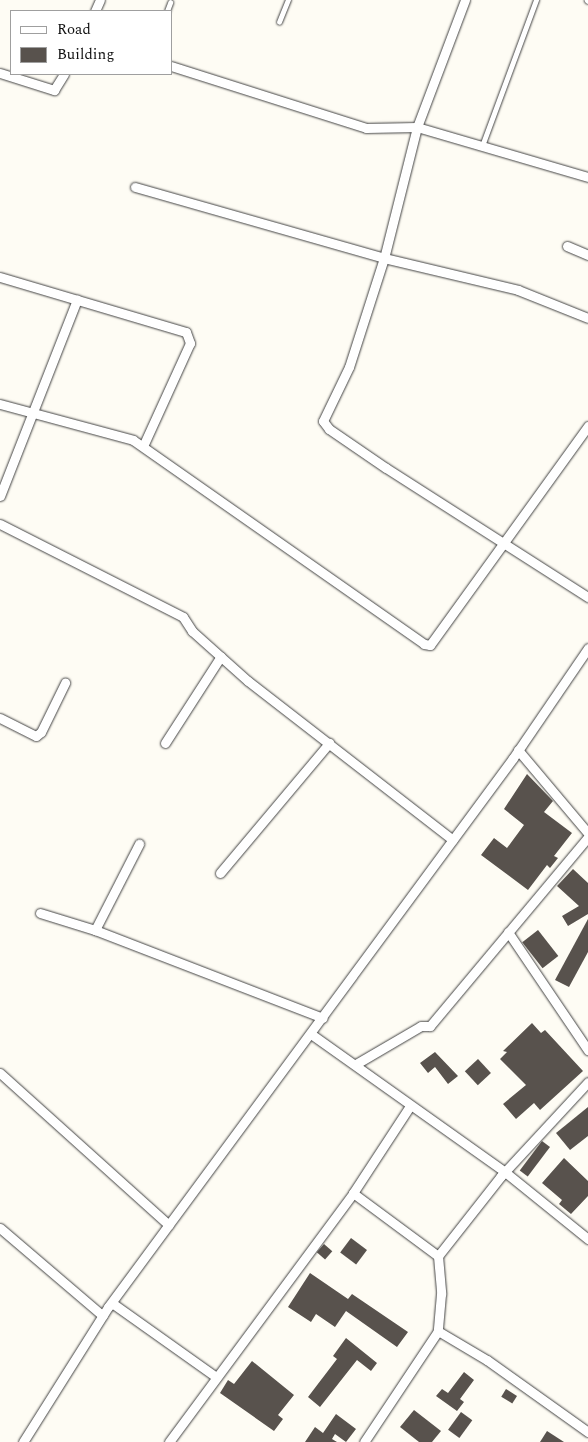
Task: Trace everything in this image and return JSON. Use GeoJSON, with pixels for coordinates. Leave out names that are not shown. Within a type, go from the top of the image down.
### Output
{"type":"FeatureCollection","features":[{"type":"Feature","properties":{"kind":"street"},"geometry":{"type":"LineString","coordinates":[[465,0],[417,127],[384,258],[349,366],[323,421],[329,430],[504,545],[588,597]]}},
{"type":"Feature","properties":{"kind":"street"},"geometry":{"type":"LineString","coordinates":[[172,66],[366,128],[417,127],[588,177]]}},
{"type":"Feature","properties":{"kind":"street"},"geometry":{"type":"LineString","coordinates":[[0,73],[54,90],[63,75]]}},
{"type":"Feature","properties":{"kind":"street"},"geometry":{"type":"LineString","coordinates":[[135,187],[384,258],[518,290],[588,318]]}},
{"type":"Feature","properties":{"kind":"street"},"geometry":{"type":"LineString","coordinates":[[567,246],[588,255]]}},
{"type":"Feature","properties":{"kind":"street"},"geometry":{"type":"LineString","coordinates":[[0,277],[186,332],[190,343],[143,446]]}},
{"type":"Feature","properties":{"kind":"street"},"geometry":{"type":"LineString","coordinates":[[0,496],[77,300]]}},
{"type":"Feature","properties":{"kind":"street"},"geometry":{"type":"LineString","coordinates":[[0,404],[32,414],[126,437],[143,446],[424,644],[435,642],[504,545],[509,532],[588,426]]}},
{"type":"Feature","properties":{"kind":"street"},"geometry":{"type":"LineString","coordinates":[[0,524],[183,617],[192,631],[221,656],[453,840]]}},
{"type":"Feature","properties":{"kind":"street"},"geometry":{"type":"LineString","coordinates":[[23,1442],[112,1302],[453,840],[588,648]]}},
{"type":"Feature","properties":{"kind":"street"},"geometry":{"type":"LineString","coordinates":[[165,743],[221,656]]}},
{"type":"Feature","properties":{"kind":"street"},"geometry":{"type":"LineString","coordinates":[[0,718],[36,736],[41,732],[65,683]]}},
{"type":"Feature","properties":{"kind":"street"},"geometry":{"type":"LineString","coordinates":[[220,873],[329,743]]}},
{"type":"Feature","properties":{"kind":"street"},"geometry":{"type":"LineString","coordinates":[[518,750],[588,833]]}},
{"type":"Feature","properties":{"kind":"street"},"geometry":{"type":"LineString","coordinates":[[356,1064],[421,1026],[430,1026],[588,837]]}},
{"type":"Feature","properties":{"kind":"street"},"geometry":{"type":"LineString","coordinates":[[95,930],[138,844]]}},
{"type":"Feature","properties":{"kind":"street"},"geometry":{"type":"LineString","coordinates":[[40,913],[95,930],[323,1018]]}},
{"type":"Feature","properties":{"kind":"street"},"geometry":{"type":"LineString","coordinates":[[508,932],[588,1050]]}},
{"type":"Feature","properties":{"kind":"street"},"geometry":{"type":"LineString","coordinates":[[311,1034],[356,1064],[410,1106],[505,1172],[588,1238]]}},
{"type":"Feature","properties":{"kind":"street"},"geometry":{"type":"LineString","coordinates":[[0,1072],[169,1225]]}},
{"type":"Feature","properties":{"kind":"street"},"geometry":{"type":"LineString","coordinates":[[364,1442],[438,1331],[441,1294],[438,1256],[505,1172],[588,1082]]}},
{"type":"Feature","properties":{"kind":"street"},"geometry":{"type":"LineString","coordinates":[[170,1442],[353,1193],[410,1106]]}},
{"type":"Feature","properties":{"kind":"street"},"geometry":{"type":"LineString","coordinates":[[353,1193],[438,1256]]}},
{"type":"Feature","properties":{"kind":"street"},"geometry":{"type":"LineString","coordinates":[[0,1228],[103,1316]]}},
{"type":"Feature","properties":{"kind":"street"},"geometry":{"type":"LineString","coordinates":[[112,1302],[216,1377]]}},
{"type":"Feature","properties":{"kind":"street"},"geometry":{"type":"LineString","coordinates":[[438,1331],[487,1360],[588,1432]]}},
{"type":"Feature","properties":{"kind":"lane"},"geometry":{"type":"LineString","coordinates":[[279,22],[288,0]]}},
{"type":"Feature","properties":{"kind":"lane"},"geometry":{"type":"LineString","coordinates":[[482,146],[536,0]]}},
{"type":"Feature","properties":{"kind":"lane"},"geometry":{"type":"LineString","coordinates":[[167,10],[170,3]]}},
{"type":"Feature","properties":{"kind":"building"},"geometry":{"type":"Polygon","coordinates":[[[527,774],[553,801],[544,812],[572,833],[554,856],[558,858],[550,868],[547,865],[528,890],[481,855],[494,838],[507,848],[524,825],[504,809],[527,774]]]}},
{"type":"Feature","properties":{"kind":"building"},"geometry":{"type":"Polygon","coordinates":[[[573,869],[588,883],[588,914],[568,926],[562,916],[579,906],[557,886],[573,869]]]}},
{"type":"Feature","properties":{"kind":"building"},"geometry":{"type":"Polygon","coordinates":[[[588,919],[588,952],[569,987],[555,980],[588,919]]]}},
{"type":"Feature","properties":{"kind":"building"},"geometry":{"type":"Polygon","coordinates":[[[538,930],[558,956],[543,968],[522,942],[538,930]]]}},
{"type":"Feature","properties":{"kind":"building"},"geometry":{"type":"Polygon","coordinates":[[[532,1023],[541,1033],[545,1030],[583,1071],[540,1110],[534,1103],[516,1119],[503,1104],[526,1085],[500,1059],[507,1052],[503,1051],[532,1023]]]}},
{"type":"Feature","properties":{"kind":"building"},"geometry":{"type":"Polygon","coordinates":[[[435,1052],[458,1076],[448,1084],[435,1067],[428,1073],[420,1063],[435,1052]]]}},
{"type":"Feature","properties":{"kind":"building"},"geometry":{"type":"Polygon","coordinates":[[[478,1059],[491,1073],[478,1085],[465,1071],[478,1059]]]}},
{"type":"Feature","properties":{"kind":"building"},"geometry":{"type":"Polygon","coordinates":[[[588,1107],[588,1136],[570,1150],[556,1133],[588,1107]]]}},
{"type":"Feature","properties":{"kind":"building"},"geometry":{"type":"Polygon","coordinates":[[[542,1141],[550,1147],[528,1177],[520,1171],[542,1141]]]}},
{"type":"Feature","properties":{"kind":"building"},"geometry":{"type":"Polygon","coordinates":[[[564,1158],[588,1181],[588,1196],[571,1214],[559,1204],[562,1200],[542,1183],[564,1158]]]}},
{"type":"Feature","properties":{"kind":"building"},"geometry":{"type":"Polygon","coordinates":[[[351,1238],[367,1250],[356,1264],[340,1252],[351,1238]]]}},
{"type":"Feature","properties":{"kind":"building"},"geometry":{"type":"Polygon","coordinates":[[[324,1244],[332,1251],[325,1260],[317,1252],[324,1244]]]}},
{"type":"Feature","properties":{"kind":"building"},"geometry":{"type":"Polygon","coordinates":[[[310,1273],[348,1299],[352,1294],[408,1332],[397,1347],[346,1311],[335,1327],[316,1314],[311,1322],[288,1307],[310,1273]]]}},
{"type":"Feature","properties":{"kind":"building"},"geometry":{"type":"Polygon","coordinates":[[[346,1338],[377,1363],[371,1371],[357,1360],[320,1407],[308,1397],[337,1359],[333,1356],[346,1338]]]}},
{"type":"Feature","properties":{"kind":"building"},"geometry":{"type":"Polygon","coordinates":[[[252,1361],[294,1395],[278,1415],[283,1419],[274,1431],[220,1393],[228,1380],[234,1384],[252,1361]]]}},
{"type":"Feature","properties":{"kind":"building"},"geometry":{"type":"Polygon","coordinates":[[[464,1372],[474,1380],[460,1399],[464,1402],[457,1411],[436,1396],[442,1389],[448,1393],[464,1372]]]}},
{"type":"Feature","properties":{"kind":"building"},"geometry":{"type":"Polygon","coordinates":[[[506,1389],[517,1396],[512,1404],[501,1397],[506,1389]]]}},
{"type":"Feature","properties":{"kind":"building"},"geometry":{"type":"Polygon","coordinates":[[[414,1410],[441,1431],[432,1442],[419,1442],[400,1427],[414,1410]]]}},
{"type":"Feature","properties":{"kind":"building"},"geometry":{"type":"Polygon","coordinates":[[[461,1412],[472,1420],[459,1438],[448,1430],[461,1412]]]}},
{"type":"Feature","properties":{"kind":"building"},"geometry":{"type":"Polygon","coordinates":[[[336,1414],[356,1429],[346,1442],[335,1434],[332,1439],[337,1442],[305,1442],[315,1427],[323,1433],[336,1414]]]}},
{"type":"Feature","properties":{"kind":"building"},"geometry":{"type":"Polygon","coordinates":[[[547,1431],[564,1442],[540,1442],[547,1431]]]}}]}
